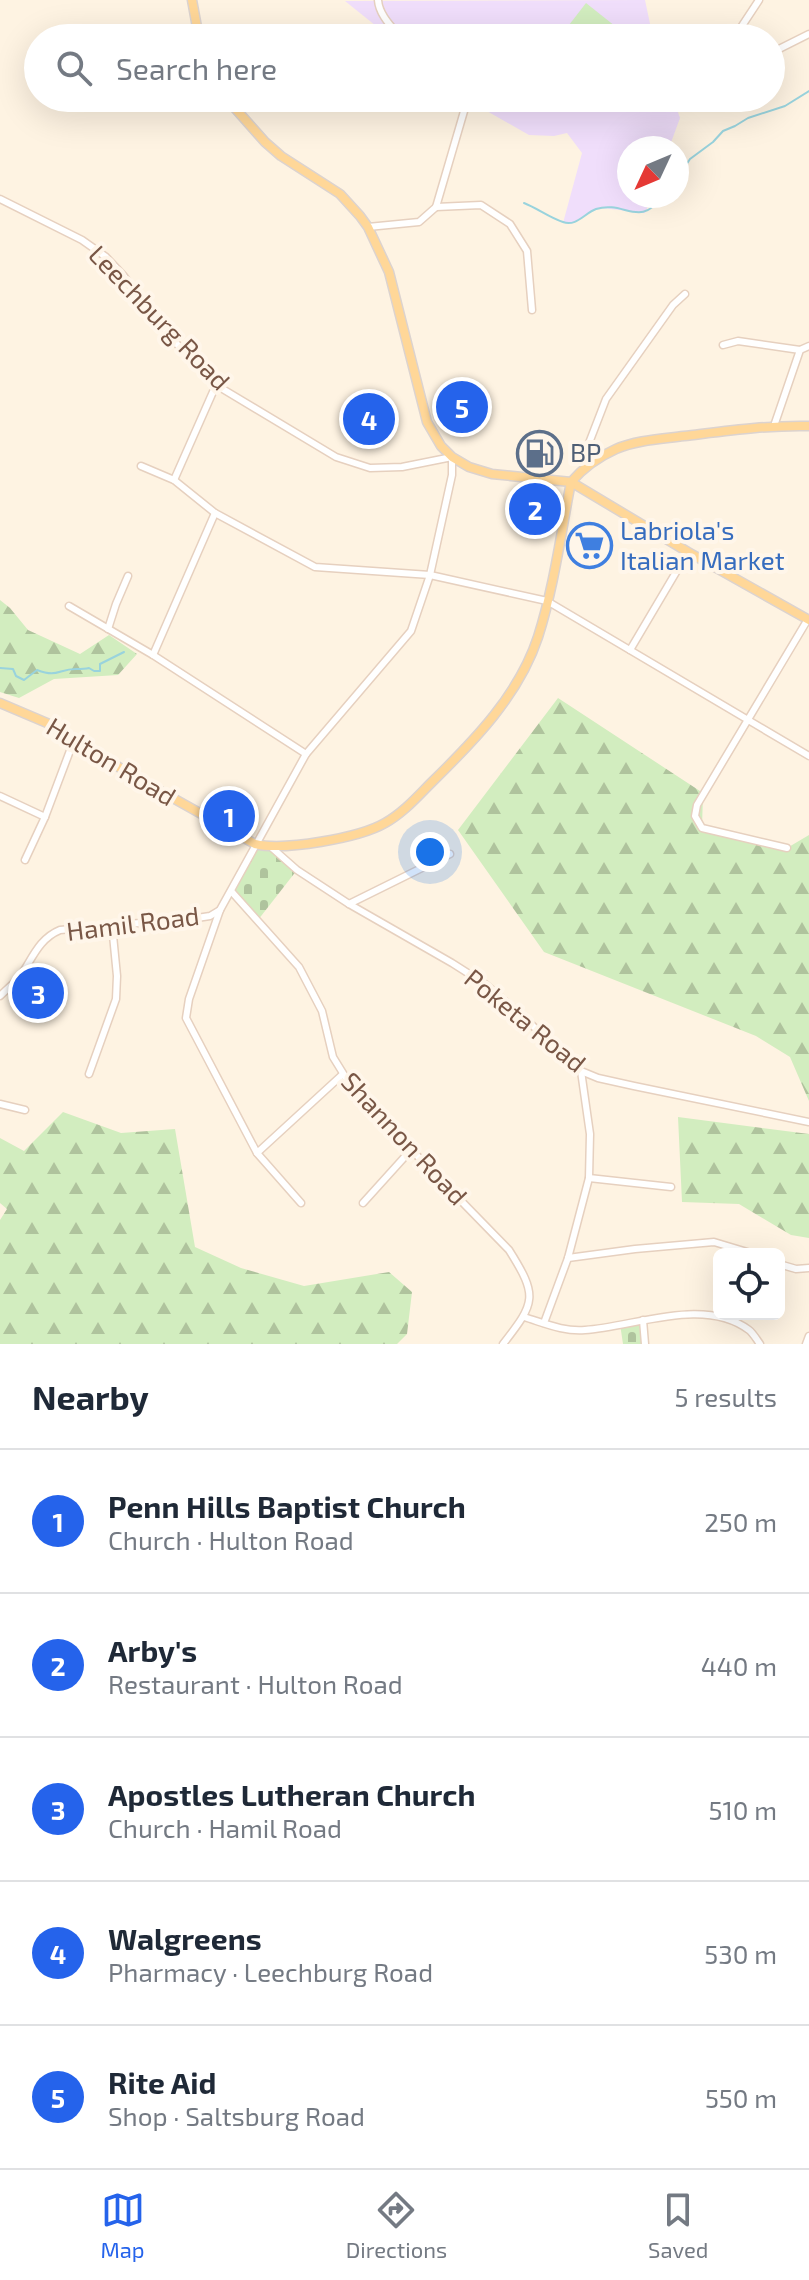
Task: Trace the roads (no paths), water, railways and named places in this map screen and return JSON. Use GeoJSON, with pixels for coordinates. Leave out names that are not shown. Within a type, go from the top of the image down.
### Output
{"type":"FeatureCollection","features":[{"type":"Feature","properties":{"kind":"main road"},"geometry":{"type":"LineString","coordinates":[[192,0],[196,24]]}},
{"type":"Feature","properties":{"kind":"main road"},"geometry":{"type":"LineString","coordinates":[[238,112],[281,156],[340,194],[368,227],[389,272],[427,422],[441,446],[452,457],[469,467],[492,474],[571,482],[808,620]]}},
{"type":"Feature","properties":{"kind":"main road"},"geometry":{"type":"LineString","coordinates":[[571,482],[591,462],[640,442],[774,426],[809,426]]}},
{"type":"Feature","properties":{"kind":"main road","name":"Hulton Road"},"geometry":{"type":"LineString","coordinates":[[0,703],[33,716],[255,844],[290,846],[382,825],[404,810],[472,743],[514,686],[538,637],[571,482]]}},
{"type":"Feature","properties":{"kind":"street"},"geometry":{"type":"LineString","coordinates":[[378,0],[383,16],[390,24]]}},
{"type":"Feature","properties":{"kind":"street"},"geometry":{"type":"LineString","coordinates":[[743,24],[759,0]]}},
{"type":"Feature","properties":{"kind":"street"},"geometry":{"type":"LineString","coordinates":[[785,46],[809,34]]}},
{"type":"Feature","properties":{"kind":"street"},"geometry":{"type":"LineString","coordinates":[[368,227],[419,222],[436,207],[462,112]]}},
{"type":"Feature","properties":{"kind":"street","name":"Leechburg Road"},"geometry":{"type":"LineString","coordinates":[[0,199],[82,240],[106,257],[174,341],[216,385],[336,457],[370,468],[402,467],[452,457]]}},
{"type":"Feature","properties":{"kind":"street"},"geometry":{"type":"LineString","coordinates":[[436,207],[481,205],[510,224],[527,251],[532,310]]}},
{"type":"Feature","properties":{"kind":"street"},"geometry":{"type":"LineString","coordinates":[[591,462],[589,443],[606,399],[673,305],[685,294]]}},
{"type":"Feature","properties":{"kind":"street"},"geometry":{"type":"LineString","coordinates":[[723,345],[738,341],[800,350],[809,346]]}},
{"type":"Feature","properties":{"kind":"street"},"geometry":{"type":"LineString","coordinates":[[774,426],[800,350]]}},
{"type":"Feature","properties":{"kind":"street"},"geometry":{"type":"LineString","coordinates":[[174,480],[216,385]]}},
{"type":"Feature","properties":{"kind":"street","name":"Hamil Road"},"geometry":{"type":"LineString","coordinates":[[0,996],[16,981],[41,943],[60,930],[197,918],[220,910],[306,754],[411,631],[430,575],[452,475],[452,457]]}},
{"type":"Feature","properties":{"kind":"street"},"geometry":{"type":"LineString","coordinates":[[141,466],[174,480],[215,513],[315,567],[430,575],[547,601],[809,756]]}},
{"type":"Feature","properties":{"kind":"street"},"geometry":{"type":"LineString","coordinates":[[153,655],[215,513]]}},
{"type":"Feature","properties":{"kind":"street"},"geometry":{"type":"LineString","coordinates":[[630,650],[688,552]]}},
{"type":"Feature","properties":{"kind":"street"},"geometry":{"type":"LineString","coordinates":[[108,629],[128,576]]}},
{"type":"Feature","properties":{"kind":"street"},"geometry":{"type":"LineString","coordinates":[[69,606],[153,655],[306,754]]}},
{"type":"Feature","properties":{"kind":"street"},"geometry":{"type":"LineString","coordinates":[[787,848],[702,828],[695,816],[697,805],[746,720],[808,620]]}},
{"type":"Feature","properties":{"kind":"street"},"geometry":{"type":"LineString","coordinates":[[25,860],[74,740]]}},
{"type":"Feature","properties":{"kind":"street"},"geometry":{"type":"LineString","coordinates":[[0,796],[45,817]]}},
{"type":"Feature","properties":{"kind":"street","name":"Poketa Road"},"geometry":{"type":"LineString","coordinates":[[271,847],[297,870],[349,904],[485,984],[581,1071],[646,1089],[809,1122]]}},
{"type":"Feature","properties":{"kind":"street"},"geometry":{"type":"LineString","coordinates":[[349,904],[450,854]]}},
{"type":"Feature","properties":{"kind":"street","name":"Shannon Road"},"geometry":{"type":"LineString","coordinates":[[231,891],[299,967],[322,1011],[333,1057],[354,1091],[509,1250],[529,1284],[529,1302],[524,1317]]}},
{"type":"Feature","properties":{"kind":"street"},"geometry":{"type":"LineString","coordinates":[[220,910],[189,999],[186,1018],[257,1153],[301,1203]]}},
{"type":"Feature","properties":{"kind":"street"},"geometry":{"type":"LineString","coordinates":[[89,1074],[116,999],[112,925]]}},
{"type":"Feature","properties":{"kind":"street"},"geometry":{"type":"LineString","coordinates":[[544,1323],[568,1258],[589,1178],[590,1134],[581,1071]]}},
{"type":"Feature","properties":{"kind":"street"},"geometry":{"type":"LineString","coordinates":[[257,1153],[342,1075]]}},
{"type":"Feature","properties":{"kind":"street"},"geometry":{"type":"LineString","coordinates":[[0,1104],[25,1110]]}},
{"type":"Feature","properties":{"kind":"street"},"geometry":{"type":"LineString","coordinates":[[363,1203],[410,1151]]}},
{"type":"Feature","properties":{"kind":"street"},"geometry":{"type":"LineString","coordinates":[[589,1178],[671,1187]]}},
{"type":"Feature","properties":{"kind":"street"},"geometry":{"type":"LineString","coordinates":[[568,1258],[714,1242],[734,1248]]}},
{"type":"Feature","properties":{"kind":"street"},"geometry":{"type":"LineString","coordinates":[[785,1266],[809,1268]]}},
{"type":"Feature","properties":{"kind":"street"},"geometry":{"type":"LineString","coordinates":[[503,1344],[524,1317],[566,1330],[584,1330],[702,1314],[724,1317],[749,1330],[760,1344]]}},
{"type":"Feature","properties":{"kind":"street"},"geometry":{"type":"LineString","coordinates":[[643,1320],[645,1344]]}},
{"type":"Feature","properties":{"kind":"street"},"geometry":{"type":"LineString","coordinates":[[806,1344],[809,1336]]}},
{"type":"Feature","properties":{"kind":"waterway"},"geometry":{"type":"LineString","coordinates":[[785,106],[809,91]]}},
{"type":"Feature","properties":{"kind":"waterway"},"geometry":{"type":"LineString","coordinates":[[689,161],[723,131],[766,112]]}},
{"type":"Feature","properties":{"kind":"waterway"},"geometry":{"type":"LineString","coordinates":[[524,203],[568,223],[606,207],[631,212],[651,208]]}},
{"type":"Feature","properties":{"kind":"waterway"},"geometry":{"type":"LineString","coordinates":[[0,668],[13,669],[16,676],[24,680],[37,670],[49,673],[89,668],[100,671],[100,664],[124,652]]}},
{"type":"Feature","properties":{"kind":"place","name":"Rite Aid"},"geometry":{"type":"Point","coordinates":[462,407]}},
{"type":"Feature","properties":{"kind":"place","name":"Walgreens"},"geometry":{"type":"Point","coordinates":[369,419]}},
{"type":"Feature","properties":{"kind":"place","name":"BP"},"geometry":{"type":"Point","coordinates":[539,453]}},
{"type":"Feature","properties":{"kind":"place","name":"Arby's"},"geometry":{"type":"Point","coordinates":[535,509]}},
{"type":"Feature","properties":{"kind":"place","name":"Labriola's Italian Market"},"geometry":{"type":"Point","coordinates":[589,546]}},
{"type":"Feature","properties":{"kind":"place","name":"Penn Hills Baptist Church"},"geometry":{"type":"Point","coordinates":[229,816]}},
{"type":"Feature","properties":{"kind":"place","name":"Apostles Lutheran Church"},"geometry":{"type":"Point","coordinates":[38,993]}}]}
